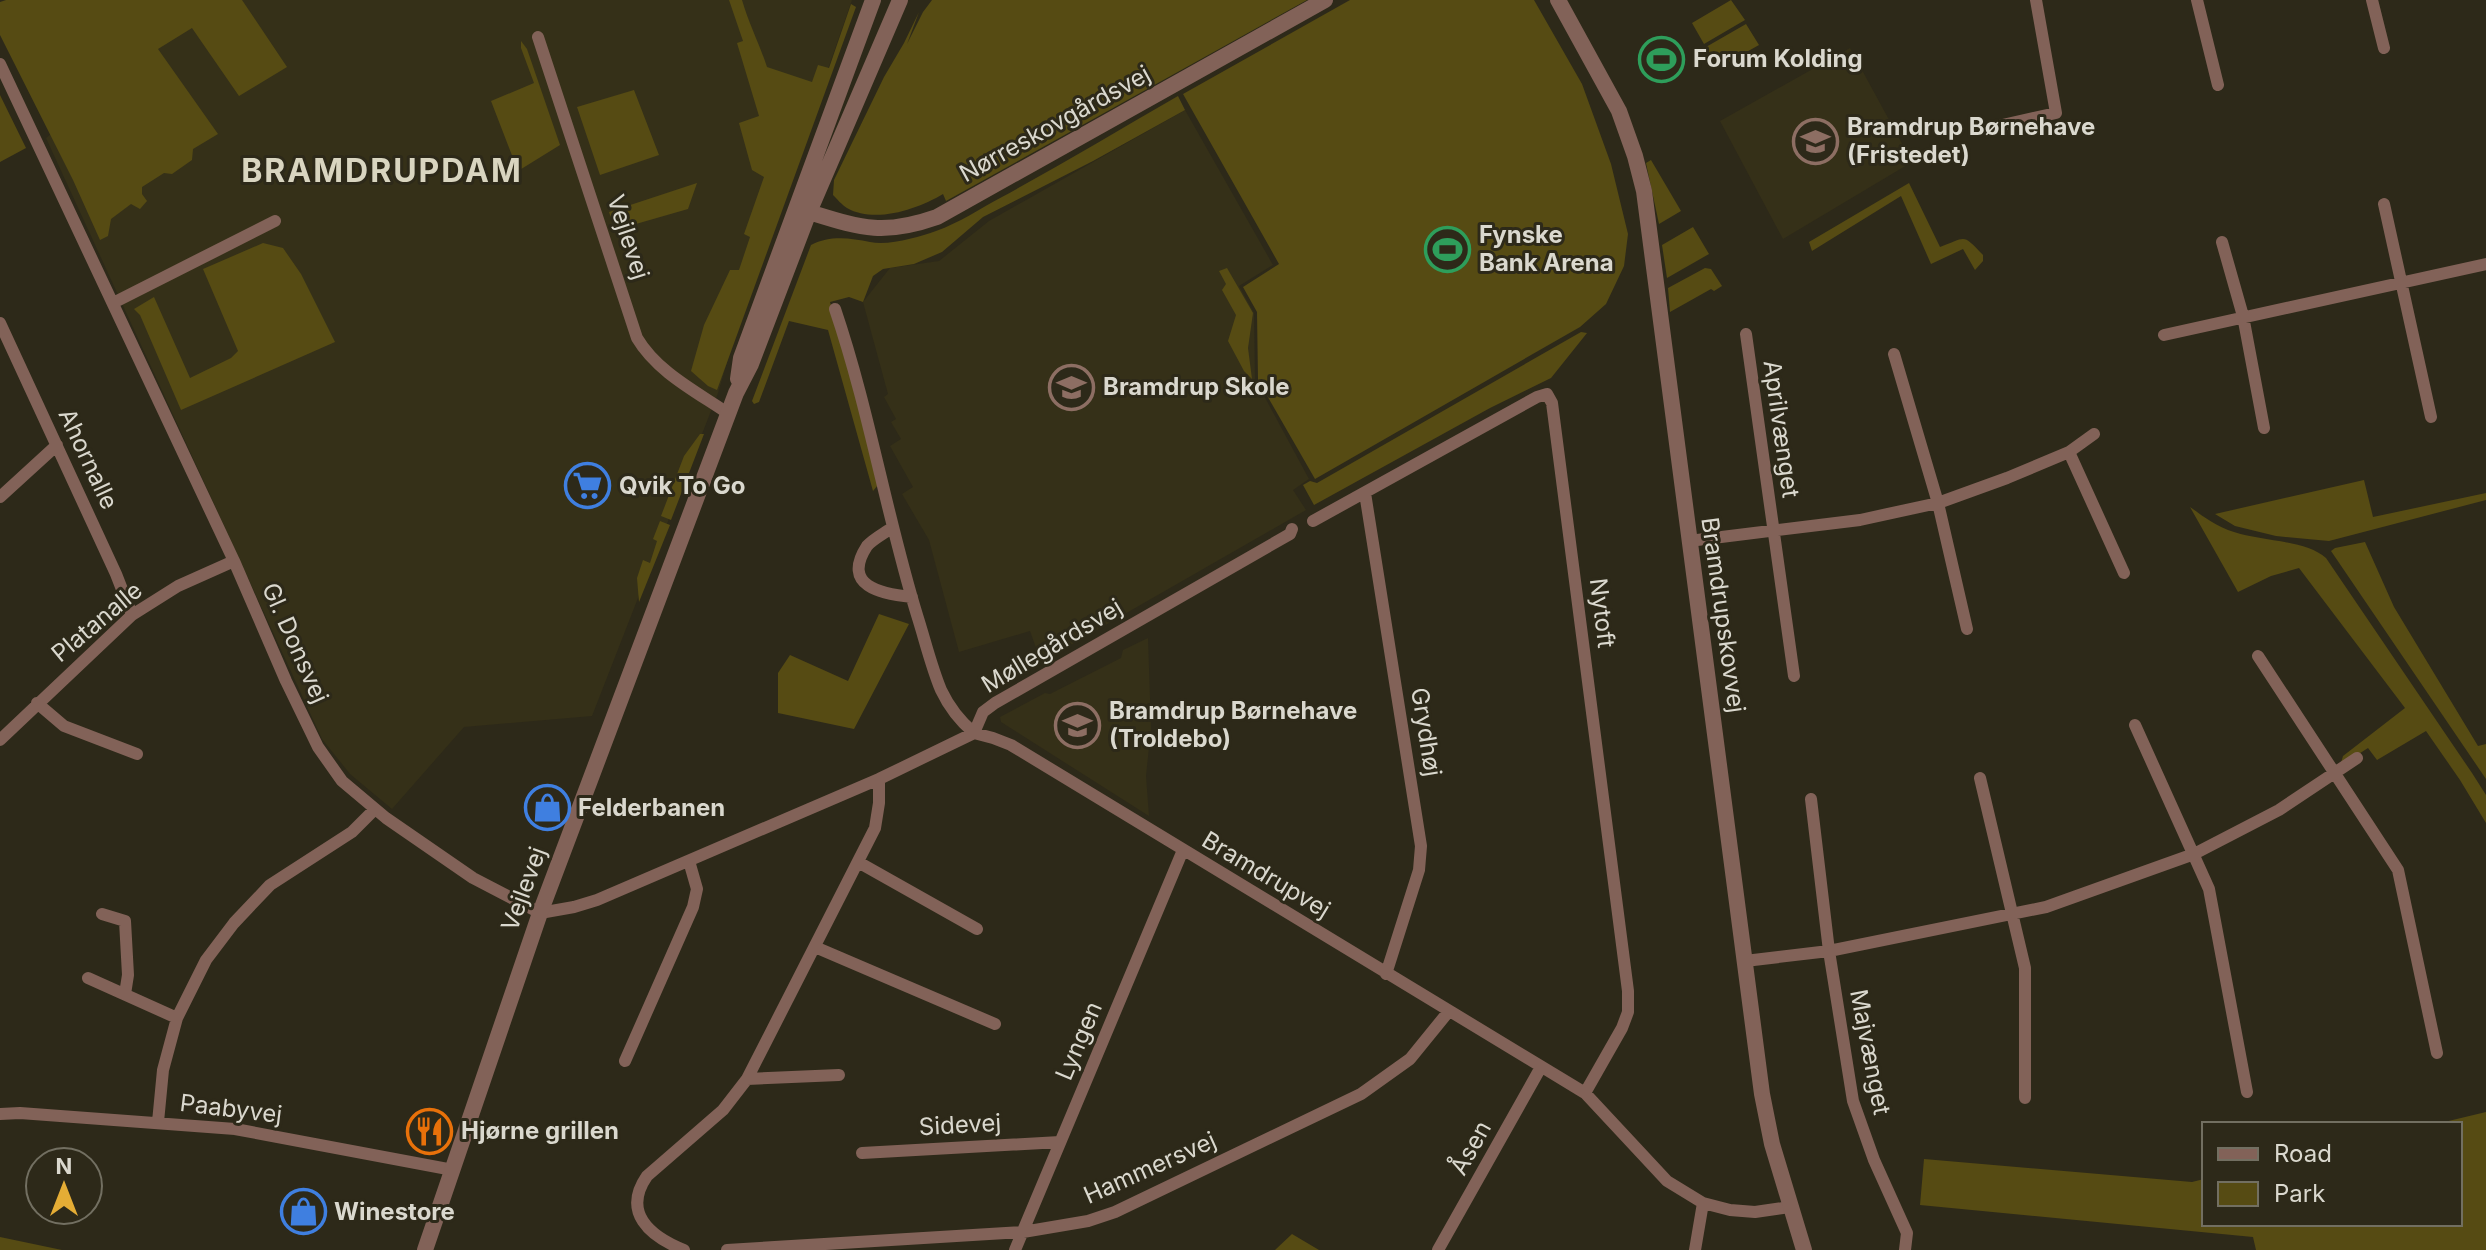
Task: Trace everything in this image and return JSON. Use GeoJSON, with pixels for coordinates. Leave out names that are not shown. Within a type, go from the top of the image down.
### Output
{"type":"FeatureCollection","features":[{"type":"Feature","properties":{"kind":"street","name":"Vejlevej"},"geometry":{"type":"LineString","coordinates":[[425,1250],[540,913],[736,393],[751,364],[873,0]]}},
{"type":"Feature","properties":{"kind":"street","name":"Vejlevej"},"geometry":{"type":"LineString","coordinates":[[802,210],[900,0]]}},
{"type":"Feature","properties":{"kind":"street","name":"Nørreskovgårdsvej"},"geometry":{"type":"LineString","coordinates":[[802,210],[872,229],[903,227],[937,217],[1325,0]]}},
{"type":"Feature","properties":{"kind":"street","name":"Bramdrupskovvej"},"geometry":{"type":"LineString","coordinates":[[1558,0],[1610,90],[1635,156],[1644,191],[1762,1094],[1772,1144],[1804,1250]]}},
{"type":"Feature","properties":{"kind":"street"},"geometry":{"type":"LineString","coordinates":[[1998,126],[2056,113],[2036,0]]}},
{"type":"Feature","properties":{"kind":"street"},"geometry":{"type":"LineString","coordinates":[[2197,0],[2218,85]]}},
{"type":"Feature","properties":{"kind":"street"},"geometry":{"type":"LineString","coordinates":[[2372,0],[2384,48]]}},
{"type":"Feature","properties":{"kind":"street","name":"Vejlevej"},"geometry":{"type":"LineString","coordinates":[[538,37],[637,338],[657,362],[729,414]]}},
{"type":"Feature","properties":{"kind":"street","name":"Gl. Donsvej"},"geometry":{"type":"LineString","coordinates":[[0,64],[318,747],[342,781],[375,809],[473,878],[540,913]]}},
{"type":"Feature","properties":{"kind":"street"},"geometry":{"type":"LineString","coordinates":[[2384,204],[2431,417]]}},
{"type":"Feature","properties":{"kind":"street"},"geometry":{"type":"LineString","coordinates":[[113,303],[275,221]]}},
{"type":"Feature","properties":{"kind":"street"},"geometry":{"type":"LineString","coordinates":[[2222,242],[2243,316],[2264,428]]}},
{"type":"Feature","properties":{"kind":"street"},"geometry":{"type":"LineString","coordinates":[[2164,335],[2486,264]]}},
{"type":"Feature","properties":{"kind":"street"},"geometry":{"type":"LineString","coordinates":[[540,913],[597,900],[879,779],[974,733],[958,719],[942,691],[912,597],[851,356],[835,309]]}},
{"type":"Feature","properties":{"kind":"street","name":"Ahornalle"},"geometry":{"type":"LineString","coordinates":[[0,323],[132,615]]}},
{"type":"Feature","properties":{"kind":"street","name":"Aprilvænget"},"geometry":{"type":"LineString","coordinates":[[1746,334],[1794,676]]}},
{"type":"Feature","properties":{"kind":"street"},"geometry":{"type":"LineString","coordinates":[[1894,354],[1938,503],[1967,629]]}},
{"type":"Feature","properties":{"kind":"street","name":"Nytoft"},"geometry":{"type":"LineString","coordinates":[[1313,521],[1537,397],[1547,394],[1552,403],[1628,991],[1628,1012],[1622,1028],[1585,1093]]}},
{"type":"Feature","properties":{"kind":"street","name":"Aprilvænget"},"geometry":{"type":"LineString","coordinates":[[1689,541],[1860,520],[1938,503],[2069,452],[2094,434]]}},
{"type":"Feature","properties":{"kind":"street"},"geometry":{"type":"LineString","coordinates":[[0,497],[57,445]]}},
{"type":"Feature","properties":{"kind":"street"},"geometry":{"type":"LineString","coordinates":[[2069,452],[2124,573]]}},
{"type":"Feature","properties":{"kind":"street","name":"Grydhøj"},"geometry":{"type":"LineString","coordinates":[[1365,493],[1421,846],[1419,870],[1386,974]]}},
{"type":"Feature","properties":{"kind":"street"},"geometry":{"type":"LineString","coordinates":[[893,527],[868,545],[859,566],[860,577],[866,586],[890,595],[912,597]]}},
{"type":"Feature","properties":{"kind":"street","name":"Møllegårdsvej"},"geometry":{"type":"LineString","coordinates":[[974,733],[983,712],[995,703],[1290,534],[1292,529]]}},
{"type":"Feature","properties":{"kind":"street","name":"Platanalle"},"geometry":{"type":"LineString","coordinates":[[0,740],[132,615],[178,586],[234,561]]}},
{"type":"Feature","properties":{"kind":"street"},"geometry":{"type":"LineString","coordinates":[[2258,656],[2398,870],[2437,1053]]}},
{"type":"Feature","properties":{"kind":"street"},"geometry":{"type":"LineString","coordinates":[[37,703],[64,726],[137,754]]}},
{"type":"Feature","properties":{"kind":"street"},"geometry":{"type":"LineString","coordinates":[[2135,725],[2209,889],[2247,1092]]}},
{"type":"Feature","properties":{"kind":"street","name":"Bramdrupvej"},"geometry":{"type":"LineString","coordinates":[[974,733],[1011,745],[1585,1093],[1667,1181],[1703,1203],[1755,1212],[1790,1207]]}},
{"type":"Feature","properties":{"kind":"street"},"geometry":{"type":"LineString","coordinates":[[1745,961],[1829,951],[2046,907],[2194,854],[2279,810],[2357,758]]}},
{"type":"Feature","properties":{"kind":"street"},"geometry":{"type":"LineString","coordinates":[[1980,778],[2025,968],[2025,1098]]}},
{"type":"Feature","properties":{"kind":"street"},"geometry":{"type":"LineString","coordinates":[[684,1250],[659,1238],[643,1224],[637,1203],[638,1189],[723,1110],[747,1079],[875,828],[879,779]]}},
{"type":"Feature","properties":{"kind":"street","name":"Majvænget"},"geometry":{"type":"LineString","coordinates":[[1811,799],[1829,951],[1853,1101],[1874,1160],[1907,1233],[1905,1250]]}},
{"type":"Feature","properties":{"kind":"street"},"geometry":{"type":"LineString","coordinates":[[158,1122],[163,1070],[177,1018],[206,960],[234,923],[270,885],[352,832],[375,809]]}},
{"type":"Feature","properties":{"kind":"street","name":"Lyngen"},"geometry":{"type":"LineString","coordinates":[[1015,1250],[1183,850]]}},
{"type":"Feature","properties":{"kind":"street"},"geometry":{"type":"LineString","coordinates":[[625,1061],[693,907],[697,889],[689,861]]}},
{"type":"Feature","properties":{"kind":"street"},"geometry":{"type":"LineString","coordinates":[[858,862],[977,929]]}},
{"type":"Feature","properties":{"kind":"street"},"geometry":{"type":"LineString","coordinates":[[102,914],[125,921],[128,975],[125,994]]}},
{"type":"Feature","properties":{"kind":"street"},"geometry":{"type":"LineString","coordinates":[[815,947],[995,1024]]}},
{"type":"Feature","properties":{"kind":"street"},"geometry":{"type":"LineString","coordinates":[[88,978],[177,1018]]}},
{"type":"Feature","properties":{"kind":"street","name":"Hammersvej"},"geometry":{"type":"LineString","coordinates":[[727,1250],[1023,1232],[1088,1221],[1115,1212],[1361,1094],[1410,1059],[1449,1011]]}},
{"type":"Feature","properties":{"kind":"street","name":"Åsen"},"geometry":{"type":"LineString","coordinates":[[1438,1250],[1541,1067]]}},
{"type":"Feature","properties":{"kind":"street"},"geometry":{"type":"LineString","coordinates":[[747,1079],[839,1075]]}},
{"type":"Feature","properties":{"kind":"street","name":"Paabyvej"},"geometry":{"type":"LineString","coordinates":[[0,1114],[235,1129],[453,1170]]}},
{"type":"Feature","properties":{"kind":"street","name":"Sidevej"},"geometry":{"type":"LineString","coordinates":[[862,1153],[1060,1142]]}},
{"type":"Feature","properties":{"kind":"street"},"geometry":{"type":"LineString","coordinates":[[1695,1250],[1703,1203]]}},
{"type":"Feature","properties":{"kind":"shaded area"},"geometry":{"type":"Polygon","coordinates":[[[240,0],[852,0],[718,393],[592,716],[464,727],[392,809],[350,774],[322,739],[46,138],[165,43],[240,0]]]}},
{"type":"Feature","properties":{"kind":"shaded area","name":"Bramdrup Børnehave (Fristedet)"},"geometry":{"type":"Polygon","coordinates":[[[1850,48],[1912,162],[1783,239],[1720,121],[1850,48]]]}},
{"type":"Feature","properties":{"kind":"shaded area","name":"Bramdrup Skole"},"geometry":{"type":"Polygon","coordinates":[[[1185,110],[1273,265],[1239,286],[1254,313],[1255,379],[1309,479],[1293,490],[1306,510],[1041,662],[1030,631],[959,652],[929,540],[902,494],[913,487],[890,446],[901,439],[891,422],[896,419],[884,397],[888,394],[863,302],[890,268],[939,261],[989,221],[1185,110]]]}},
{"type":"Feature","properties":{"kind":"shaded area","name":"Bramdrup Børnehave (Troldebo)"},"geometry":{"type":"Polygon","coordinates":[[[1148,638],[1151,728],[1146,776],[1149,816],[1001,722],[1000,717],[1121,658],[1123,650],[1148,638]]]}},
{"type":"Feature","properties":{"kind":"green space"},"geometry":{"type":"Polygon","coordinates":[[[242,0],[287,67],[239,96],[192,28],[158,49],[218,134],[193,149],[192,160],[172,174],[164,173],[142,187],[147,201],[140,209],[131,204],[111,219],[108,236],[100,240],[0,35],[0,2],[242,0]]]}},
{"type":"Feature","properties":{"kind":"green space"},"geometry":{"type":"Polygon","coordinates":[[[729,0],[742,0],[767,67],[812,82],[818,65],[829,68],[851,4],[856,7],[717,390],[691,371],[704,325],[730,270],[739,270],[750,237],[744,234],[764,177],[752,170],[739,123],[759,116],[737,43],[743,41],[729,0]]]}},
{"type":"Feature","properties":{"kind":"green space"},"geometry":{"type":"Polygon","coordinates":[[[932,0],[1307,0],[946,201],[943,194],[896,213],[858,213],[845,207],[833,195],[834,180],[919,12],[907,44],[932,0]]]}},
{"type":"Feature","properties":{"kind":"green space","name":"Fynske Bank Arena"},"geometry":{"type":"Polygon","coordinates":[[[1350,0],[1534,0],[1582,84],[1611,164],[1628,234],[1624,266],[1606,304],[1580,327],[1315,479],[1258,380],[1257,312],[1243,287],[1279,264],[1183,94],[1350,0]]]}},
{"type":"Feature","properties":{"kind":"green space"},"geometry":{"type":"Polygon","coordinates":[[[1731,0],[1745,20],[1704,44],[1692,23],[1731,0]]]}},
{"type":"Feature","properties":{"kind":"green space"},"geometry":{"type":"Polygon","coordinates":[[[1746,24],[1759,45],[1718,68],[1706,47],[1746,24]]]}},
{"type":"Feature","properties":{"kind":"green space"},"geometry":{"type":"Polygon","coordinates":[[[521,41],[527,49],[560,145],[518,171],[491,101],[534,83],[521,41]]]}},
{"type":"Feature","properties":{"kind":"green space"},"geometry":{"type":"Polygon","coordinates":[[[634,90],[659,155],[600,175],[577,107],[634,90]]]}},
{"type":"Feature","properties":{"kind":"green space"},"geometry":{"type":"Polygon","coordinates":[[[0,95],[26,148],[0,162],[0,95]]]}},
{"type":"Feature","properties":{"kind":"green space"},"geometry":{"type":"Polygon","coordinates":[[[1178,96],[1185,110],[983,217],[942,252],[914,264],[883,269],[873,276],[863,302],[849,297],[830,302],[849,364],[878,485],[873,491],[828,330],[789,321],[759,402],[754,404],[752,401],[811,245],[840,238],[895,242],[945,228],[1178,96]]]}},
{"type":"Feature","properties":{"kind":"green space"},"geometry":{"type":"Polygon","coordinates":[[[1651,160],[1681,211],[1659,224],[1646,163],[1651,160]]]}},
{"type":"Feature","properties":{"kind":"green space"},"geometry":{"type":"Polygon","coordinates":[[[697,183],[688,209],[615,230],[609,212],[697,183]]]}},
{"type":"Feature","properties":{"kind":"green space"},"geometry":{"type":"Polygon","coordinates":[[[1909,183],[1940,247],[1964,239],[1983,255],[1983,261],[1975,270],[1963,249],[1931,264],[1901,196],[1812,251],[1809,242],[1909,183]]]}},
{"type":"Feature","properties":{"kind":"green space"},"geometry":{"type":"Polygon","coordinates":[[[1693,227],[1709,254],[1667,278],[1662,245],[1693,227]]]}},
{"type":"Feature","properties":{"kind":"green space"},"geometry":{"type":"Polygon","coordinates":[[[263,243],[283,248],[301,274],[335,342],[181,410],[140,315],[134,309],[154,297],[190,378],[231,358],[238,351],[203,269],[263,243]]]}},
{"type":"Feature","properties":{"kind":"green space"},"geometry":{"type":"Polygon","coordinates":[[[1227,268],[1253,313],[1248,348],[1252,379],[1244,371],[1228,341],[1236,315],[1222,290],[1226,284],[1219,271],[1227,268]]]}},
{"type":"Feature","properties":{"kind":"green space"},"geometry":{"type":"Polygon","coordinates":[[[1705,268],[1711,269],[1722,286],[1670,312],[1668,288],[1705,268]]]}},
{"type":"Feature","properties":{"kind":"green space"},"geometry":{"type":"Polygon","coordinates":[[[1581,332],[1587,333],[1551,378],[1314,505],[1303,485],[1310,481],[1317,483],[1581,332]]]}},
{"type":"Feature","properties":{"kind":"green space"},"geometry":{"type":"Polygon","coordinates":[[[700,434],[704,434],[671,520],[661,516],[684,456],[700,434]]]}},
{"type":"Feature","properties":{"kind":"green space"},"geometry":{"type":"Polygon","coordinates":[[[2364,480],[2373,517],[2486,493],[2486,500],[2329,541],[2276,536],[2235,526],[2215,514],[2364,480]]]}},
{"type":"Feature","properties":{"kind":"green space"},"geometry":{"type":"Polygon","coordinates":[[[2190,507],[2228,530],[2307,548],[2326,558],[2486,795],[2486,823],[2426,731],[2377,760],[2368,748],[2340,766],[2343,756],[2405,708],[2299,568],[2271,576],[2238,592],[2190,507]]]}},
{"type":"Feature","properties":{"kind":"green space"},"geometry":{"type":"Polygon","coordinates":[[[660,521],[670,525],[639,602],[637,578],[643,560],[650,563],[657,541],[653,539],[660,521]]]}},
{"type":"Feature","properties":{"kind":"green space"},"geometry":{"type":"Polygon","coordinates":[[[2365,542],[2394,607],[2478,746],[2486,744],[2486,779],[2331,551],[2365,542]]]}},
{"type":"Feature","properties":{"kind":"green space"},"geometry":{"type":"Polygon","coordinates":[[[879,614],[909,624],[854,729],[778,713],[778,673],[790,655],[848,681],[879,614]]]}},
{"type":"Feature","properties":{"kind":"green space"},"geometry":{"type":"Polygon","coordinates":[[[2486,1112],[2486,1250],[2256,1250],[2253,1237],[1920,1205],[1924,1159],[2192,1182],[2202,1180],[2202,1226],[2462,1226],[2462,1122],[2444,1122],[2486,1112]]]}},
{"type":"Feature","properties":{"kind":"green space"},"geometry":{"type":"Polygon","coordinates":[[[1292,1234],[1319,1250],[1275,1250],[1292,1234]]]}},
{"type":"Feature","properties":{"kind":"green space"},"geometry":{"type":"Polygon","coordinates":[[[0,1237],[62,1250],[0,1250],[0,1237]]]}},
{"type":"Feature","properties":{"kind":"place","name":"Forum Kolding"},"geometry":{"type":"Point","coordinates":[1662,59]}},
{"type":"Feature","properties":{"kind":"place","name":"Bramdrup Børnehave (Fristedet)"},"geometry":{"type":"Point","coordinates":[1816,141]}},
{"type":"Feature","properties":{"kind":"place","name":"Fynske Bank Arena"},"geometry":{"type":"Point","coordinates":[1448,249]}},
{"type":"Feature","properties":{"kind":"place","name":"Bramdrup Skole"},"geometry":{"type":"Point","coordinates":[1072,387]}},
{"type":"Feature","properties":{"kind":"place","name":"Qvik To Go"},"geometry":{"type":"Point","coordinates":[588,486]}},
{"type":"Feature","properties":{"kind":"place","name":"Bramdrup Børnehave (Troldebo)"},"geometry":{"type":"Point","coordinates":[1078,725]}},
{"type":"Feature","properties":{"kind":"place","name":"Felderbanen"},"geometry":{"type":"Point","coordinates":[547,808]}},
{"type":"Feature","properties":{"kind":"place","name":"Hjørne grillen"},"geometry":{"type":"Point","coordinates":[430,1131]}},
{"type":"Feature","properties":{"kind":"place","name":"Winestore"},"geometry":{"type":"Point","coordinates":[303,1212]}},
{"type":"Feature","properties":{"kind":"district","name":"BRAMDRUPDAM"},"geometry":{"type":"Point","coordinates":[382,171]}}]}
